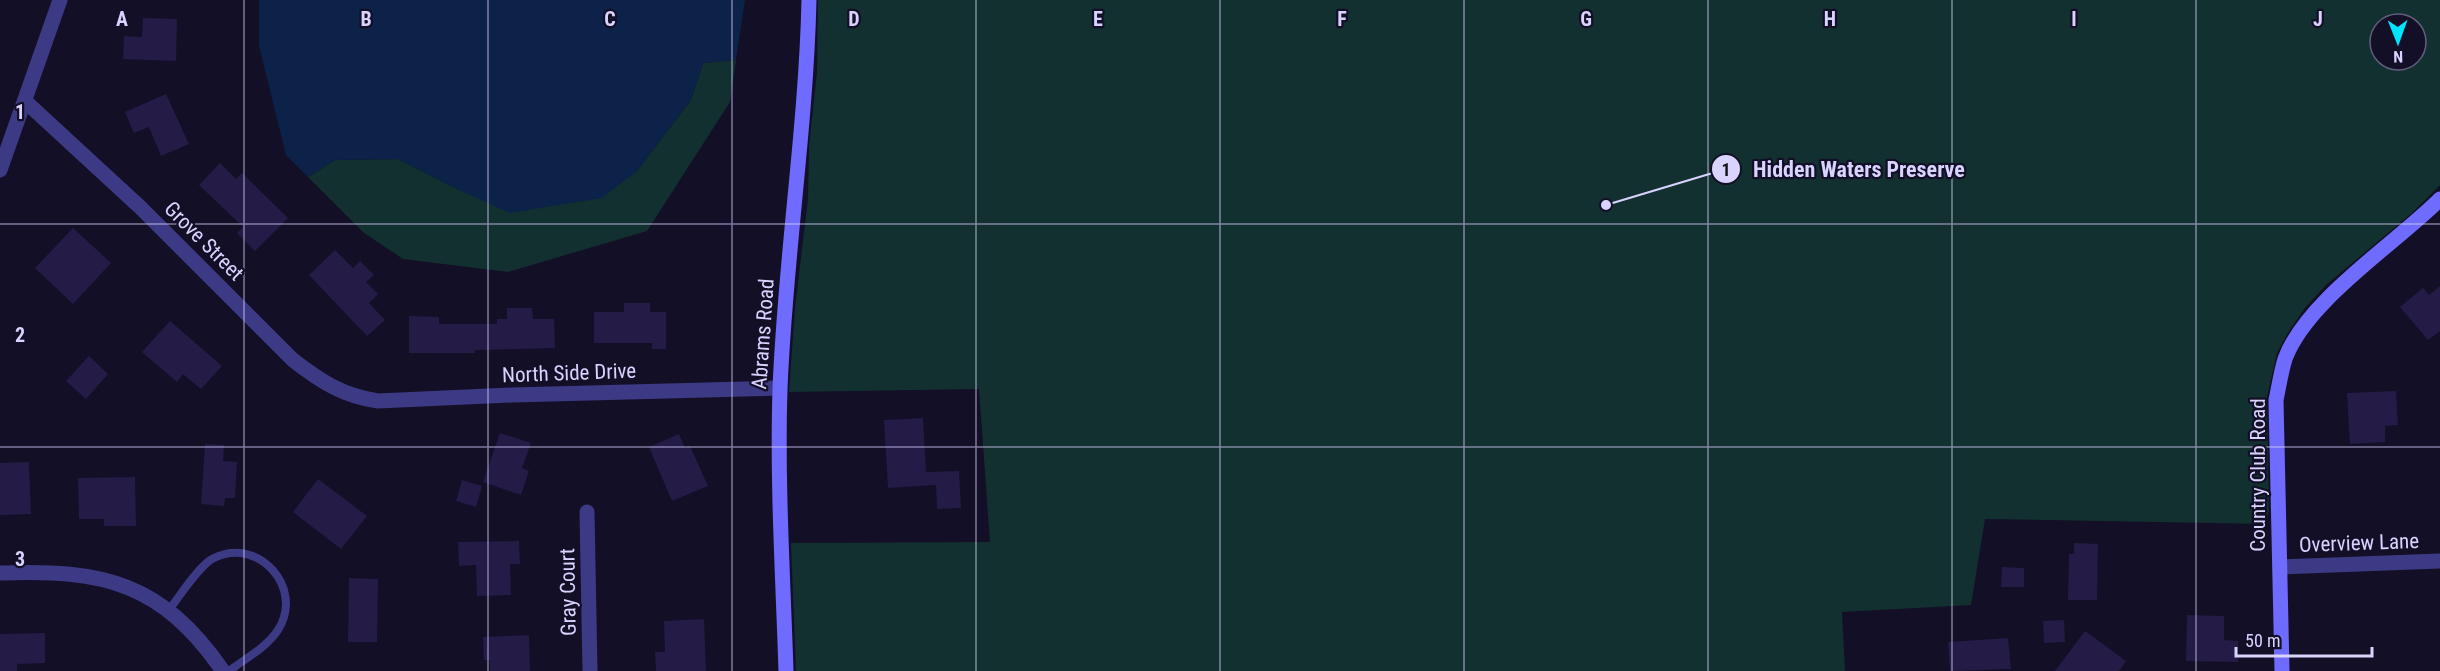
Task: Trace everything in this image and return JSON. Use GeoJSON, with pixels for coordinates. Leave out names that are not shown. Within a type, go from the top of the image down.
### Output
{"type":"FeatureCollection","features":[{"type":"Feature","properties":{"kind":"street"},"geometry":{"type":"LineString","coordinates":[[0,170],[26,102],[60,0]]}},
{"type":"Feature","properties":{"kind":"street","name":"Abrams Road"},"geometry":{"type":"LineString","coordinates":[[786,671],[779,470],[780,388],[791,234],[807,71],[809,0]]}},
{"type":"Feature","properties":{"kind":"street","name":"Grove Street"},"geometry":{"type":"LineString","coordinates":[[26,102],[141,208],[293,360],[336,390],[360,399]]}},
{"type":"Feature","properties":{"kind":"street","name":"Country Club Road"},"geometry":{"type":"LineString","coordinates":[[2282,671],[2276,400],[2285,359],[2297,336],[2325,301],[2440,199]]}},
{"type":"Feature","properties":{"kind":"street","name":"North Side Drive"},"geometry":{"type":"LineString","coordinates":[[360,399],[440,400],[512,395],[780,388]]}},
{"type":"Feature","properties":{"kind":"street","name":"Gray Court"},"geometry":{"type":"LineString","coordinates":[[587,512],[590,671]]}},
{"type":"Feature","properties":{"kind":"street","name":"Overview Lane"},"geometry":{"type":"LineString","coordinates":[[2280,567],[2440,561]]}},
{"type":"Feature","properties":{"kind":"street"},"geometry":{"type":"LineString","coordinates":[[0,573],[78,575],[100,578],[142,593],[169,610],[205,645],[223,671]]}},
{"type":"Feature","properties":{"kind":"lane"},"geometry":{"type":"LineString","coordinates":[[169,610],[191,580],[213,558],[234,553],[246,554],[275,570],[283,585],[286,601],[285,615],[278,630],[259,649],[229,671]]}},
{"type":"Feature","properties":{"kind":"green space"},"geometry":{"type":"Polygon","coordinates":[[[818,0],[2440,0],[2440,185],[2412,213],[2326,285],[2305,308],[2277,353],[2267,397],[2269,510],[2266,524],[1985,519],[1971,605],[1842,612],[1845,671],[796,671],[791,543],[990,542],[979,389],[789,392],[795,308],[808,199],[809,146],[817,72],[818,0]]]}},
{"type":"Feature","properties":{"kind":"green space"},"geometry":{"type":"Polygon","coordinates":[[[736,60],[730,102],[647,231],[508,272],[403,259],[364,233],[308,177],[335,160],[398,159],[459,190],[636,172],[691,100],[703,63],[736,60]]]}},
{"type":"Feature","properties":{"kind":"water"},"geometry":{"type":"Polygon","coordinates":[[[259,0],[745,0],[736,60],[703,63],[691,100],[636,172],[602,198],[510,213],[398,159],[335,160],[308,177],[286,155],[259,46],[259,0]]]}},
{"type":"Feature","properties":{"kind":"building"},"geometry":{"type":"Polygon","coordinates":[[[143,18],[177,19],[176,61],[123,59],[124,36],[142,37],[143,18]]]}},
{"type":"Feature","properties":{"kind":"building"},"geometry":{"type":"Polygon","coordinates":[[[166,94],[189,144],[161,156],[149,127],[134,133],[125,112],[166,94]]]}},
{"type":"Feature","properties":{"kind":"building"},"geometry":{"type":"Polygon","coordinates":[[[220,163],[236,179],[242,173],[288,218],[255,251],[237,233],[243,227],[199,185],[220,163]]]}},
{"type":"Feature","properties":{"kind":"building"},"geometry":{"type":"Polygon","coordinates":[[[73,228],[111,263],[73,304],[35,268],[73,228]]]}},
{"type":"Feature","properties":{"kind":"building"},"geometry":{"type":"Polygon","coordinates":[[[335,250],[353,268],[360,261],[374,275],[366,282],[378,294],[369,303],[385,320],[367,336],[309,275],[335,250]]]}},
{"type":"Feature","properties":{"kind":"building"},"geometry":{"type":"Polygon","coordinates":[[[2440,286],[2440,331],[2428,340],[2400,307],[2423,288],[2429,295],[2440,286]]]}},
{"type":"Feature","properties":{"kind":"building"},"geometry":{"type":"Polygon","coordinates":[[[624,303],[650,303],[650,312],[666,312],[666,349],[652,349],[652,343],[594,343],[594,312],[624,312],[624,303]]]}},
{"type":"Feature","properties":{"kind":"building"},"geometry":{"type":"Polygon","coordinates":[[[507,308],[532,308],[533,319],[554,319],[555,348],[475,350],[475,353],[409,353],[409,316],[439,317],[439,324],[497,324],[497,319],[507,319],[507,308]]]}},
{"type":"Feature","properties":{"kind":"building"},"geometry":{"type":"Polygon","coordinates":[[[170,321],[222,366],[201,389],[183,374],[177,382],[142,352],[170,321]]]}},
{"type":"Feature","properties":{"kind":"building"},"geometry":{"type":"Polygon","coordinates":[[[89,356],[108,374],[86,399],[66,381],[89,356]]]}},
{"type":"Feature","properties":{"kind":"building"},"geometry":{"type":"Polygon","coordinates":[[[2396,391],[2398,425],[2385,426],[2385,442],[2350,444],[2347,393],[2396,391]]]}},
{"type":"Feature","properties":{"kind":"building"},"geometry":{"type":"Polygon","coordinates":[[[923,418],[926,472],[959,471],[961,508],[937,509],[936,485],[888,488],[884,420],[923,418]]]}},
{"type":"Feature","properties":{"kind":"building"},"geometry":{"type":"Polygon","coordinates":[[[500,433],[531,443],[522,468],[529,471],[521,495],[483,482],[500,433]]]}},
{"type":"Feature","properties":{"kind":"building"},"geometry":{"type":"Polygon","coordinates":[[[679,434],[685,448],[690,446],[708,486],[672,501],[649,447],[679,434]]]}},
{"type":"Feature","properties":{"kind":"building"},"geometry":{"type":"Polygon","coordinates":[[[205,444],[224,445],[223,461],[237,462],[235,498],[225,498],[224,506],[201,504],[205,444]]]}},
{"type":"Feature","properties":{"kind":"building"},"geometry":{"type":"Polygon","coordinates":[[[29,462],[31,514],[0,515],[0,463],[29,462]]]}},
{"type":"Feature","properties":{"kind":"building"},"geometry":{"type":"Polygon","coordinates":[[[135,477],[136,526],[104,526],[104,519],[79,519],[78,478],[135,477]]]}},
{"type":"Feature","properties":{"kind":"building"},"geometry":{"type":"Polygon","coordinates":[[[318,479],[367,516],[341,549],[293,512],[318,479]]]}},
{"type":"Feature","properties":{"kind":"building"},"geometry":{"type":"Polygon","coordinates":[[[462,480],[482,486],[476,507],[456,501],[462,480]]]}},
{"type":"Feature","properties":{"kind":"building"},"geometry":{"type":"Polygon","coordinates":[[[519,541],[520,564],[510,564],[511,595],[477,596],[476,565],[459,566],[458,542],[519,541]]]}},
{"type":"Feature","properties":{"kind":"building"},"geometry":{"type":"Polygon","coordinates":[[[2074,543],[2098,544],[2097,600],[2068,600],[2069,554],[2074,554],[2074,543]]]}},
{"type":"Feature","properties":{"kind":"building"},"geometry":{"type":"Polygon","coordinates":[[[2002,567],[2024,568],[2024,587],[2001,587],[2002,567]]]}},
{"type":"Feature","properties":{"kind":"building"},"geometry":{"type":"Polygon","coordinates":[[[349,578],[378,579],[377,642],[348,642],[349,578]]]}},
{"type":"Feature","properties":{"kind":"building"},"geometry":{"type":"Polygon","coordinates":[[[2187,615],[2224,616],[2224,640],[2238,641],[2238,662],[2186,661],[2187,615]]]}},
{"type":"Feature","properties":{"kind":"building"},"geometry":{"type":"Polygon","coordinates":[[[704,619],[706,671],[656,671],[655,652],[665,652],[664,621],[704,619]]]}},
{"type":"Feature","properties":{"kind":"building"},"geometry":{"type":"Polygon","coordinates":[[[2064,620],[2065,642],[2044,643],[2043,621],[2064,620]]]}},
{"type":"Feature","properties":{"kind":"building"},"geometry":{"type":"Polygon","coordinates":[[[2085,631],[2126,661],[2119,671],[2055,671],[2085,631]]]}},
{"type":"Feature","properties":{"kind":"building"},"geometry":{"type":"Polygon","coordinates":[[[45,633],[45,663],[17,664],[17,671],[0,671],[0,634],[45,633]]]}},
{"type":"Feature","properties":{"kind":"building"},"geometry":{"type":"Polygon","coordinates":[[[529,635],[530,671],[490,671],[490,660],[484,660],[483,637],[529,635]]]}},
{"type":"Feature","properties":{"kind":"building"},"geometry":{"type":"Polygon","coordinates":[[[2008,638],[2011,669],[1950,671],[1948,642],[2008,638]]]}},
{"type":"Feature","properties":{"kind":"place","name":"Hidden Waters Preserve"},"geometry":{"type":"Point","coordinates":[1606,205]}}]}
